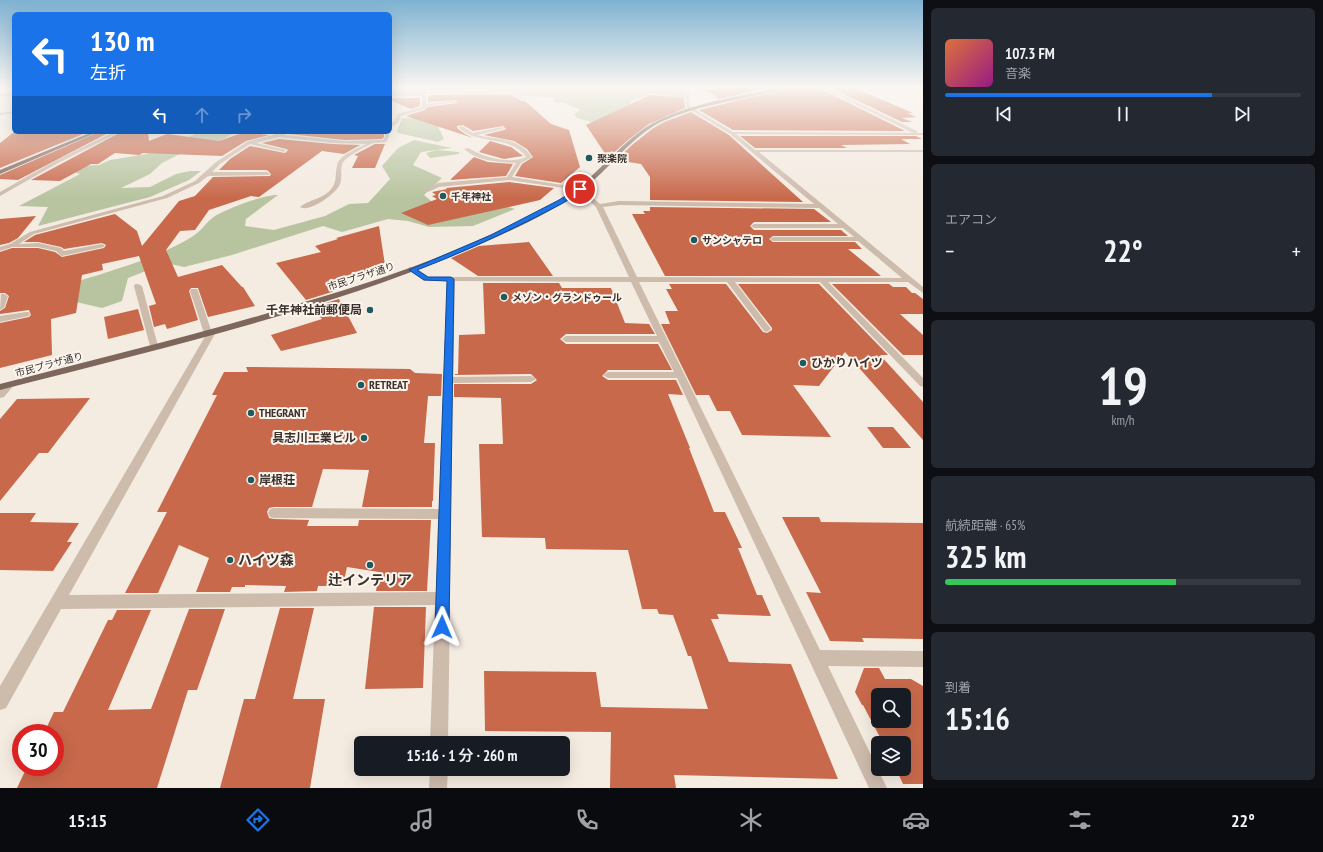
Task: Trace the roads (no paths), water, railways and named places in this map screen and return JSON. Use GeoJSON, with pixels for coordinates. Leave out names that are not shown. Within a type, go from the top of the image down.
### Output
{"type":"FeatureCollection","features":[{"type":"Feature","properties":{"kind":"main road","name":"市民プラザ通り"},"geometry":{"type":"LineString","coordinates":[[5,386],[210,332],[322,300],[412,270],[460,251],[494,236],[561,202],[580,189],[605,168],[640,132],[655,124]]}},
{"type":"Feature","properties":{"kind":"main road"},"geometry":{"type":"LineString","coordinates":[[0,172],[91,134]]}},
{"type":"Feature","properties":{"kind":"street"},"geometry":{"type":"LineString","coordinates":[[717,124],[732,133],[923,291]]}},
{"type":"Feature","properties":{"kind":"street"},"geometry":{"type":"LineString","coordinates":[[899,124],[921,134]]}},
{"type":"Feature","properties":{"kind":"street"},"geometry":{"type":"LineString","coordinates":[[460,127],[464,132],[471,135],[521,146],[526,150],[529,156],[519,162],[509,178]]}},
{"type":"Feature","properties":{"kind":"street"},"geometry":{"type":"LineString","coordinates":[[471,135],[502,128]]}},
{"type":"Feature","properties":{"kind":"street"},"geometry":{"type":"LineString","coordinates":[[732,133],[921,134]]}},
{"type":"Feature","properties":{"kind":"street"},"geometry":{"type":"LineString","coordinates":[[0,194],[79,149],[113,134]]}},
{"type":"Feature","properties":{"kind":"street"},"geometry":{"type":"LineString","coordinates":[[0,249],[12,245],[32,233],[165,197],[184,189],[207,174],[218,163],[249,143],[284,134]]}},
{"type":"Feature","properties":{"kind":"street"},"geometry":{"type":"LineString","coordinates":[[279,136],[316,141],[372,142],[384,141],[387,134]]}},
{"type":"Feature","properties":{"kind":"street"},"geometry":{"type":"LineString","coordinates":[[303,207],[324,199],[333,190],[339,180],[339,164],[342,160],[372,142]]}},
{"type":"Feature","properties":{"kind":"street"},"geometry":{"type":"LineString","coordinates":[[249,143],[284,151]]}},
{"type":"Feature","properties":{"kind":"street"},"geometry":{"type":"LineString","coordinates":[[466,149],[474,154],[486,158],[519,162]]}},
{"type":"Feature","properties":{"kind":"street"},"geometry":{"type":"LineString","coordinates":[[753,151],[923,151]]}},
{"type":"Feature","properties":{"kind":"street"},"geometry":{"type":"LineString","coordinates":[[207,174],[267,174]]}},
{"type":"Feature","properties":{"kind":"street"},"geometry":{"type":"LineString","coordinates":[[426,191],[438,185],[509,178],[580,189],[598,206],[878,788]]}},
{"type":"Feature","properties":{"kind":"street"},"geometry":{"type":"LineString","coordinates":[[598,206],[619,203],[819,206]]}},
{"type":"Feature","properties":{"kind":"street"},"geometry":{"type":"LineString","coordinates":[[764,220],[770,226]]}},
{"type":"Feature","properties":{"kind":"street"},"geometry":{"type":"LineString","coordinates":[[754,226],[843,226]]}},
{"type":"Feature","properties":{"kind":"street"},"geometry":{"type":"LineString","coordinates":[[772,239],[859,239]]}},
{"type":"Feature","properties":{"kind":"street"},"geometry":{"type":"LineString","coordinates":[[12,245],[18,246],[38,244],[59,249],[62,254],[102,246]]}},
{"type":"Feature","properties":{"kind":"street"},"geometry":{"type":"LineString","coordinates":[[412,270],[427,279],[632,278],[909,280]]}},
{"type":"Feature","properties":{"kind":"street"},"geometry":{"type":"LineString","coordinates":[[439,736],[451,279]]}},
{"type":"Feature","properties":{"kind":"street"},"geometry":{"type":"LineString","coordinates":[[729,279],[767,329]]}},
{"type":"Feature","properties":{"kind":"street"},"geometry":{"type":"LineString","coordinates":[[822,279],[923,384]]}},
{"type":"Feature","properties":{"kind":"street"},"geometry":{"type":"LineString","coordinates":[[138,286],[154,346]]}},
{"type":"Feature","properties":{"kind":"street"},"geometry":{"type":"LineString","coordinates":[[0,702],[210,332],[194,290]]}},
{"type":"Feature","properties":{"kind":"street"},"geometry":{"type":"LineString","coordinates":[[0,308],[4,296]]}},
{"type":"Feature","properties":{"kind":"street"},"geometry":{"type":"LineString","coordinates":[[0,319],[26,314]]}},
{"type":"Feature","properties":{"kind":"street"},"geometry":{"type":"LineString","coordinates":[[566,338],[662,339]]}},
{"type":"Feature","properties":{"kind":"street"},"geometry":{"type":"LineString","coordinates":[[608,375],[679,376]]}},
{"type":"Feature","properties":{"kind":"street"},"geometry":{"type":"LineString","coordinates":[[448,380],[531,379]]}},
{"type":"Feature","properties":{"kind":"street"},"geometry":{"type":"LineString","coordinates":[[0,395],[5,386]]}},
{"type":"Feature","properties":{"kind":"street"},"geometry":{"type":"LineString","coordinates":[[274,513],[445,514]]}},
{"type":"Feature","properties":{"kind":"street"},"geometry":{"type":"LineString","coordinates":[[58,602],[443,598]]}},
{"type":"Feature","properties":{"kind":"street"},"geometry":{"type":"LineString","coordinates":[[815,658],[923,659]]}},
{"type":"Feature","properties":{"kind":"street"},"geometry":{"type":"LineString","coordinates":[[438,788],[439,776]]}},
{"type":"Feature","properties":{"kind":"place","name":"聚楽院"},"geometry":{"type":"Point","coordinates":[589,158]}},
{"type":"Feature","properties":{"kind":"place","name":"千年神社"},"geometry":{"type":"Point","coordinates":[443,196]}},
{"type":"Feature","properties":{"kind":"place","name":"サンシャテロ"},"geometry":{"type":"Point","coordinates":[694,240]}},
{"type":"Feature","properties":{"kind":"place","name":"メゾン・グランドゥール"},"geometry":{"type":"Point","coordinates":[504,297]}},
{"type":"Feature","properties":{"kind":"place","name":"千年神社前郵便局"},"geometry":{"type":"Point","coordinates":[370,310]}},
{"type":"Feature","properties":{"kind":"place","name":"ひかりハイツ"},"geometry":{"type":"Point","coordinates":[803,363]}},
{"type":"Feature","properties":{"kind":"place","name":"RETREAT"},"geometry":{"type":"Point","coordinates":[361,385]}},
{"type":"Feature","properties":{"kind":"place","name":"THEGRANT"},"geometry":{"type":"Point","coordinates":[251,413]}},
{"type":"Feature","properties":{"kind":"place","name":"具志川工業ビル"},"geometry":{"type":"Point","coordinates":[364,438]}},
{"type":"Feature","properties":{"kind":"place","name":"岸根荘"},"geometry":{"type":"Point","coordinates":[251,480]}},
{"type":"Feature","properties":{"kind":"place","name":"ハイツ森"},"geometry":{"type":"Point","coordinates":[230,560]}},
{"type":"Feature","properties":{"kind":"place","name":"辻インテリア"},"geometry":{"type":"Point","coordinates":[370,565]}}]}
